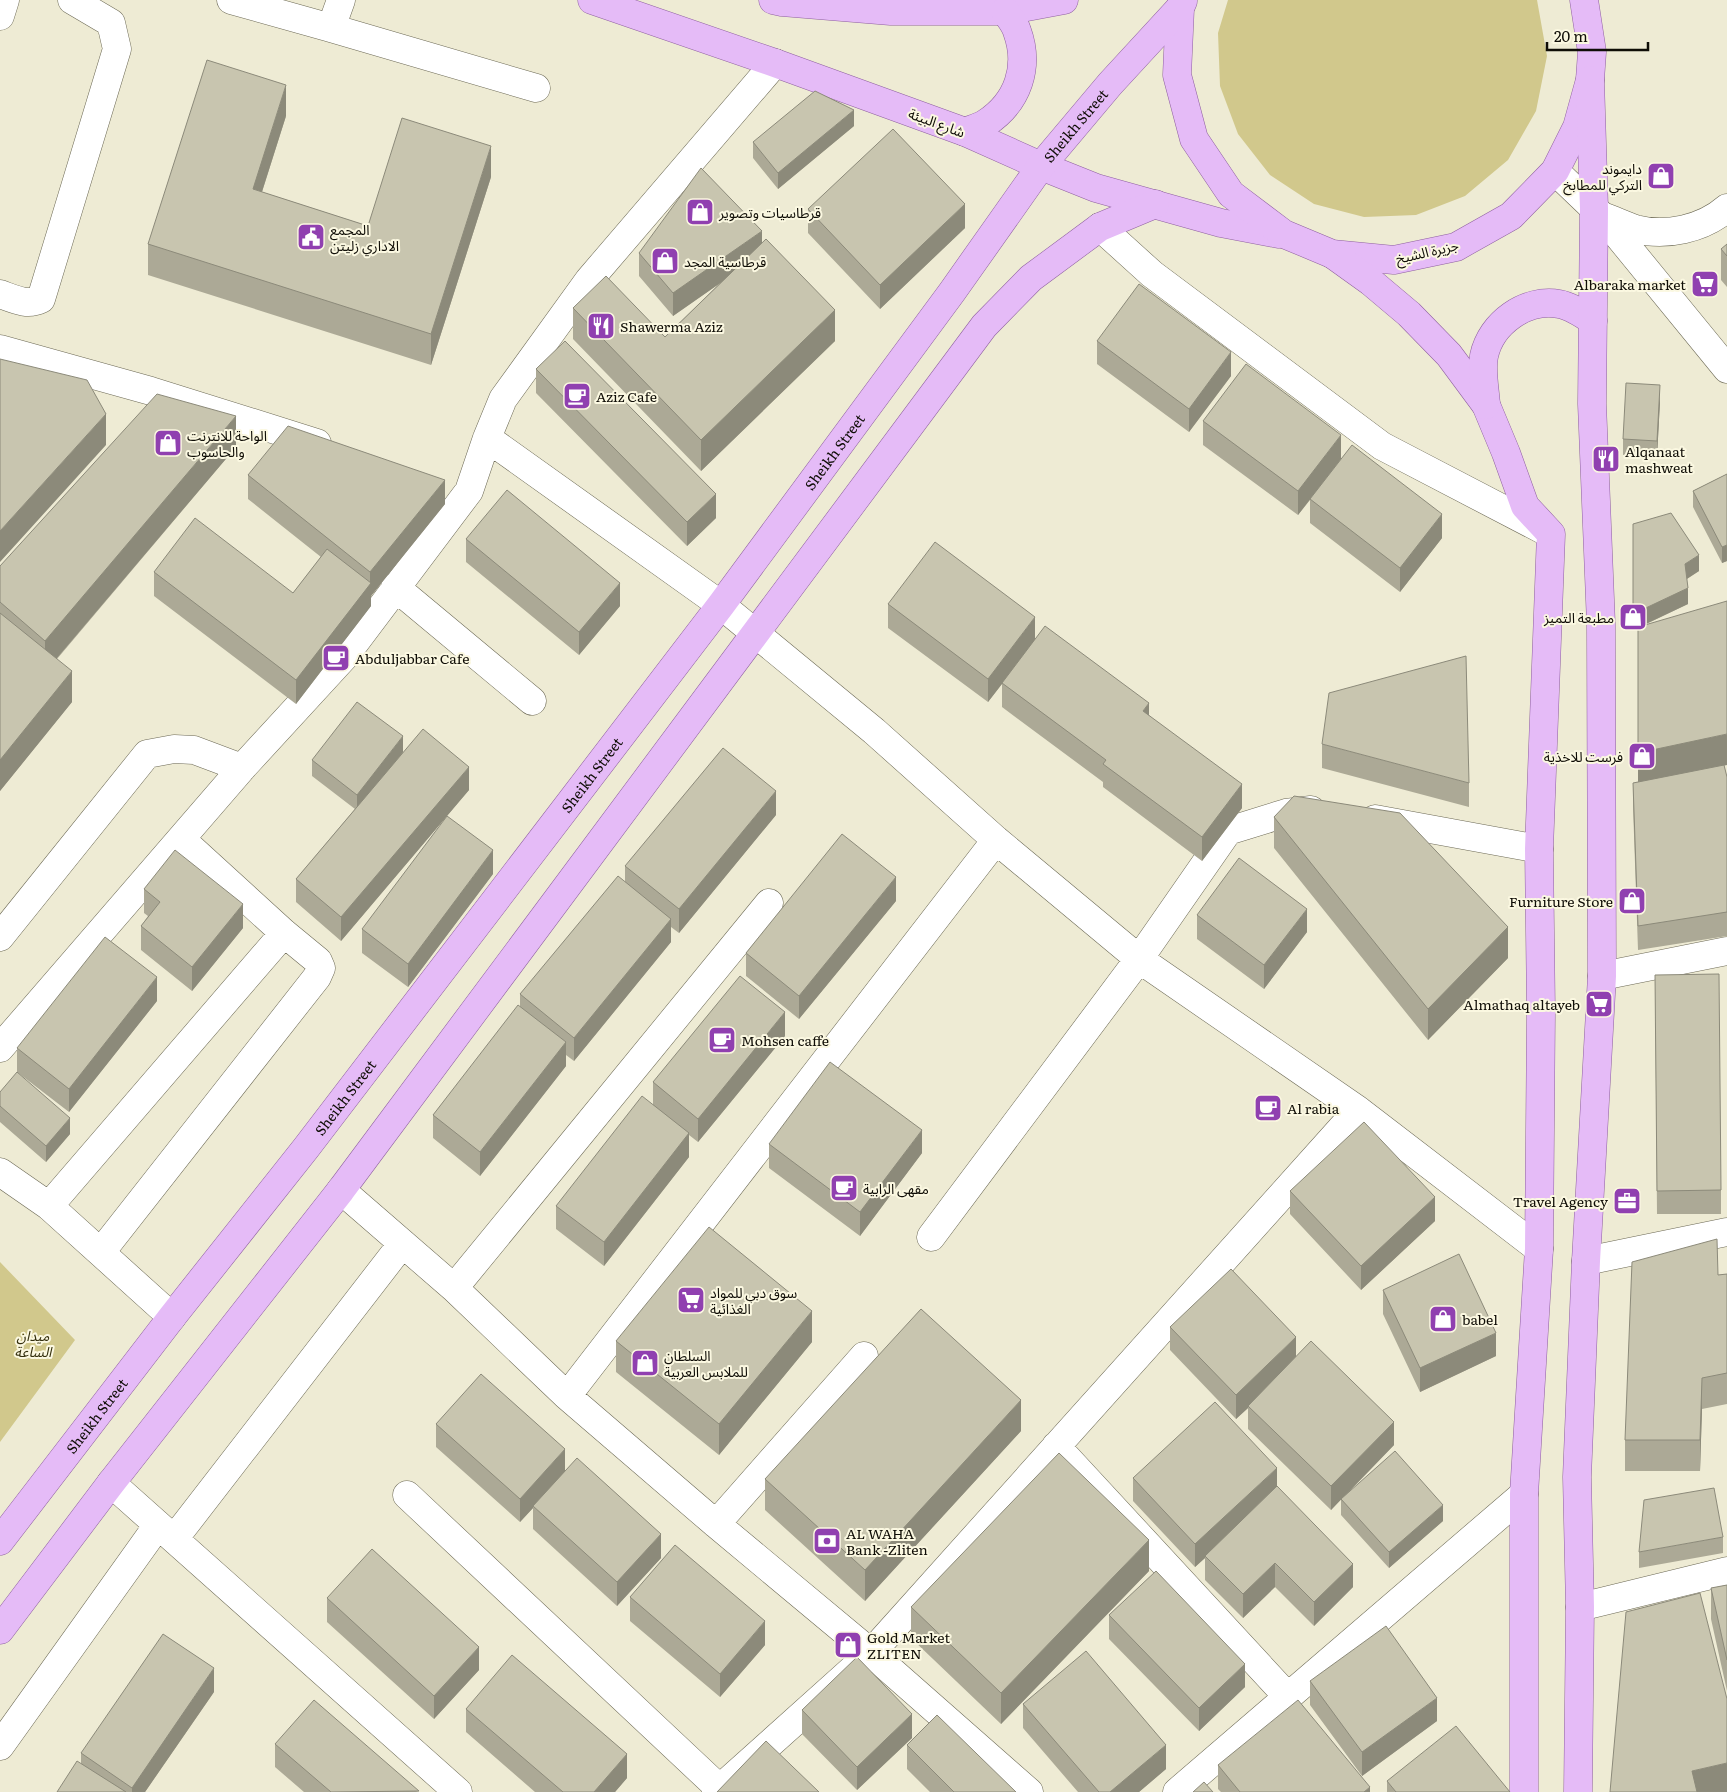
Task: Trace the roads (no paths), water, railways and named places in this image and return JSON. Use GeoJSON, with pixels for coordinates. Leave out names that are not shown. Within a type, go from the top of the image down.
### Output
{"type":"FeatureCollection","features":[{"type":"Feature","properties":{"kind":"main road","name":"شارع البيئة"},"geometry":{"type":"LineString","coordinates":[[592,0],[775,63],[965,132],[1096,188],[1221,223],[1284,234]]}},
{"type":"Feature","properties":{"kind":"main road"},"geometry":{"type":"LineString","coordinates":[[773,0],[782,2],[1005,11],[1064,0]]}},
{"type":"Feature","properties":{"kind":"main road","name":"جزيرة الشيخ"},"geometry":{"type":"LineString","coordinates":[[1182,4],[1177,75],[1194,139],[1231,194],[1284,234],[1332,254],[1394,260],[1456,247],[1511,216],[1554,171],[1577,127],[1590,80],[1592,52],[1584,0]]}},
{"type":"Feature","properties":{"kind":"main road"},"geometry":{"type":"LineString","coordinates":[[1592,52],[1598,0]]}},
{"type":"Feature","properties":{"kind":"main road","name":"Sheikh Street"},"geometry":{"type":"LineString","coordinates":[[0,1541],[172,1317],[306,1148],[721,604],[952,292],[1041,166],[1110,84],[1182,4]]}},
{"type":"Feature","properties":{"kind":"main road"},"geometry":{"type":"LineString","coordinates":[[965,132],[985,124],[1002,110],[1015,93],[1022,72],[1022,50],[1017,29],[1005,11]]}},
{"type":"Feature","properties":{"kind":"main road"},"geometry":{"type":"LineString","coordinates":[[1578,1792],[1580,1607],[1577,1476],[1586,1261],[1602,976],[1600,624],[1592,404],[1593,321],[1598,213],[1590,80]]}},
{"type":"Feature","properties":{"kind":"main road"},"geometry":{"type":"LineString","coordinates":[[0,1630],[111,1483],[341,1190],[984,326],[1031,278],[1100,227],[1154,204]]}},
{"type":"Feature","properties":{"kind":"main road"},"geometry":{"type":"LineString","coordinates":[[1332,254],[1371,282],[1409,314],[1449,355],[1486,405],[1525,506],[1551,534],[1539,849],[1541,1022],[1539,1249],[1524,1494],[1524,1792]]}},
{"type":"Feature","properties":{"kind":"main road"},"geometry":{"type":"LineString","coordinates":[[1486,405],[1484,355],[1494,332],[1511,315],[1534,305],[1559,304],[1582,313],[1593,321]]}},
{"type":"Feature","properties":{"kind":"street"},"geometry":{"type":"LineString","coordinates":[[0,16],[5,0]]}},
{"type":"Feature","properties":{"kind":"street"},"geometry":{"type":"LineString","coordinates":[[0,294],[25,303],[41,299],[117,49],[111,23],[72,0]]}},
{"type":"Feature","properties":{"kind":"street"},"geometry":{"type":"LineString","coordinates":[[231,0],[536,88]]}},
{"type":"Feature","properties":{"kind":"street"},"geometry":{"type":"LineString","coordinates":[[331,28],[341,0]]}},
{"type":"Feature","properties":{"kind":"street"},"geometry":{"type":"LineString","coordinates":[[1,1043],[182,840],[242,768],[344,657],[469,491],[503,399],[589,280],[775,63]]}},
{"type":"Feature","properties":{"kind":"street"},"geometry":{"type":"LineString","coordinates":[[1554,171],[1598,213],[1727,369]]}},
{"type":"Feature","properties":{"kind":"street"},"geometry":{"type":"LineString","coordinates":[[1598,213],[1637,229],[1670,232],[1697,226],[1719,215],[1727,208]]}},
{"type":"Feature","properties":{"kind":"street"},"geometry":{"type":"LineString","coordinates":[[1100,227],[1152,274],[1382,446],[1551,534]]}},
{"type":"Feature","properties":{"kind":"street"},"geometry":{"type":"LineString","coordinates":[[0,349],[151,391],[338,450]]}},
{"type":"Feature","properties":{"kind":"street"},"geometry":{"type":"LineString","coordinates":[[487,438],[721,604],[874,731],[996,840],[1139,959],[1358,1110],[1539,1249]]}},
{"type":"Feature","properties":{"kind":"street"},"geometry":{"type":"LineString","coordinates":[[441,482],[469,491]]}},
{"type":"Feature","properties":{"kind":"street"},"geometry":{"type":"LineString","coordinates":[[395,587],[532,701]]}},
{"type":"Feature","properties":{"kind":"street"},"geometry":{"type":"LineString","coordinates":[[0,937],[147,754],[174,749],[194,750],[242,768]]}},
{"type":"Feature","properties":{"kind":"street"},"geometry":{"type":"LineString","coordinates":[[931,1237],[1139,959],[1228,831],[1286,813],[1320,809],[1539,849]]}},
{"type":"Feature","properties":{"kind":"street"},"geometry":{"type":"LineString","coordinates":[[101,1252],[317,977],[321,968],[318,962],[182,840]]}},
{"type":"Feature","properties":{"kind":"street"},"geometry":{"type":"LineString","coordinates":[[567,1396],[996,840]]}},
{"type":"Feature","properties":{"kind":"street"},"geometry":{"type":"LineString","coordinates":[[454,1288],[769,904]]}},
{"type":"Feature","properties":{"kind":"street"},"geometry":{"type":"LineString","coordinates":[[49,1206],[284,933]]}},
{"type":"Feature","properties":{"kind":"street"},"geometry":{"type":"LineString","coordinates":[[1602,976],[1727,951]]}},
{"type":"Feature","properties":{"kind":"street"},"geometry":{"type":"LineString","coordinates":[[407,1494],[718,1790],[871,1653],[1358,1110]]}},
{"type":"Feature","properties":{"kind":"street"},"geometry":{"type":"LineString","coordinates":[[0,1172],[49,1206],[172,1317]]}},
{"type":"Feature","properties":{"kind":"street"},"geometry":{"type":"LineString","coordinates":[[341,1190],[454,1288],[567,1396],[716,1524],[871,1653],[1029,1792]]}},
{"type":"Feature","properties":{"kind":"street"},"geometry":{"type":"LineString","coordinates":[[1586,1261],[1727,1232]]}},
{"type":"Feature","properties":{"kind":"street"},"geometry":{"type":"LineString","coordinates":[[0,1746],[166,1532],[402,1244]]}},
{"type":"Feature","properties":{"kind":"street"},"geometry":{"type":"LineString","coordinates":[[716,1524],[864,1356]]}},
{"type":"Feature","properties":{"kind":"street"},"geometry":{"type":"LineString","coordinates":[[1056,1446],[1288,1697]]}},
{"type":"Feature","properties":{"kind":"street"},"geometry":{"type":"LineString","coordinates":[[111,1483],[458,1792]]}},
{"type":"Feature","properties":{"kind":"street"},"geometry":{"type":"LineString","coordinates":[[1177,1792],[1524,1494]]}},
{"type":"Feature","properties":{"kind":"street"},"geometry":{"type":"LineString","coordinates":[[1580,1607],[1727,1571]]}},
{"type":"Feature","properties":{"kind":"place","name":"دايموند التركي للمطابخ"},"geometry":{"type":"Point","coordinates":[1661,176]}},
{"type":"Feature","properties":{"kind":"place","name":"قرطاسيات وتصوير"},"geometry":{"type":"Point","coordinates":[700,212]}},
{"type":"Feature","properties":{"kind":"place","name":"المجمع الاداري زليتن"},"geometry":{"type":"Point","coordinates":[311,237]}},
{"type":"Feature","properties":{"kind":"place","name":"قرطاسية المجد"},"geometry":{"type":"Point","coordinates":[665,261]}},
{"type":"Feature","properties":{"kind":"place","name":"Albaraka market"},"geometry":{"type":"Point","coordinates":[1705,284]}},
{"type":"Feature","properties":{"kind":"place","name":"Shawerma Aziz"},"geometry":{"type":"Point","coordinates":[601,326]}},
{"type":"Feature","properties":{"kind":"place","name":"Aziz Cafe"},"geometry":{"type":"Point","coordinates":[577,396]}},
{"type":"Feature","properties":{"kind":"place","name":"الواحة للانترنت والحاسوب"},"geometry":{"type":"Point","coordinates":[168,443]}},
{"type":"Feature","properties":{"kind":"place","name":"Alqanaat mashweat"},"geometry":{"type":"Point","coordinates":[1606,459]}},
{"type":"Feature","properties":{"kind":"place","name":"مطبعة التميز"},"geometry":{"type":"Point","coordinates":[1633,617]}},
{"type":"Feature","properties":{"kind":"place","name":"Abduljabbar Cafe"},"geometry":{"type":"Point","coordinates":[336,658]}},
{"type":"Feature","properties":{"kind":"place","name":"فرست للاخذية"},"geometry":{"type":"Point","coordinates":[1642,756]}},
{"type":"Feature","properties":{"kind":"place","name":"Furniture Store"},"geometry":{"type":"Point","coordinates":[1632,901]}},
{"type":"Feature","properties":{"kind":"place","name":"Almathaq altayeb"},"geometry":{"type":"Point","coordinates":[1599,1004]}},
{"type":"Feature","properties":{"kind":"place","name":"Mohsen caffe"},"geometry":{"type":"Point","coordinates":[722,1040]}},
{"type":"Feature","properties":{"kind":"place","name":"Al rabia"},"geometry":{"type":"Point","coordinates":[1268,1108]}},
{"type":"Feature","properties":{"kind":"place","name":"مقهى الرابية"},"geometry":{"type":"Point","coordinates":[844,1188]}},
{"type":"Feature","properties":{"kind":"place","name":"Travel Agency"},"geometry":{"type":"Point","coordinates":[1627,1201]}},
{"type":"Feature","properties":{"kind":"place","name":"سوق دبي للمواد الغذائية"},"geometry":{"type":"Point","coordinates":[691,1300]}},
{"type":"Feature","properties":{"kind":"place","name":"babel"},"geometry":{"type":"Point","coordinates":[1443,1319]}},
{"type":"Feature","properties":{"kind":"place","name":"السلطان للملابس العربية"},"geometry":{"type":"Point","coordinates":[645,1363]}},
{"type":"Feature","properties":{"kind":"place","name":"AL WAHA Bank -Zliten"},"geometry":{"type":"Point","coordinates":[827,1541]}},
{"type":"Feature","properties":{"kind":"place","name":"Gold Market ZLITEN"},"geometry":{"type":"Point","coordinates":[848,1645]}},
{"type":"Feature","properties":{"kind":"park label","name":"ميدان الساعة"},"geometry":{"type":"Point","coordinates":[33,1344]}}]}
